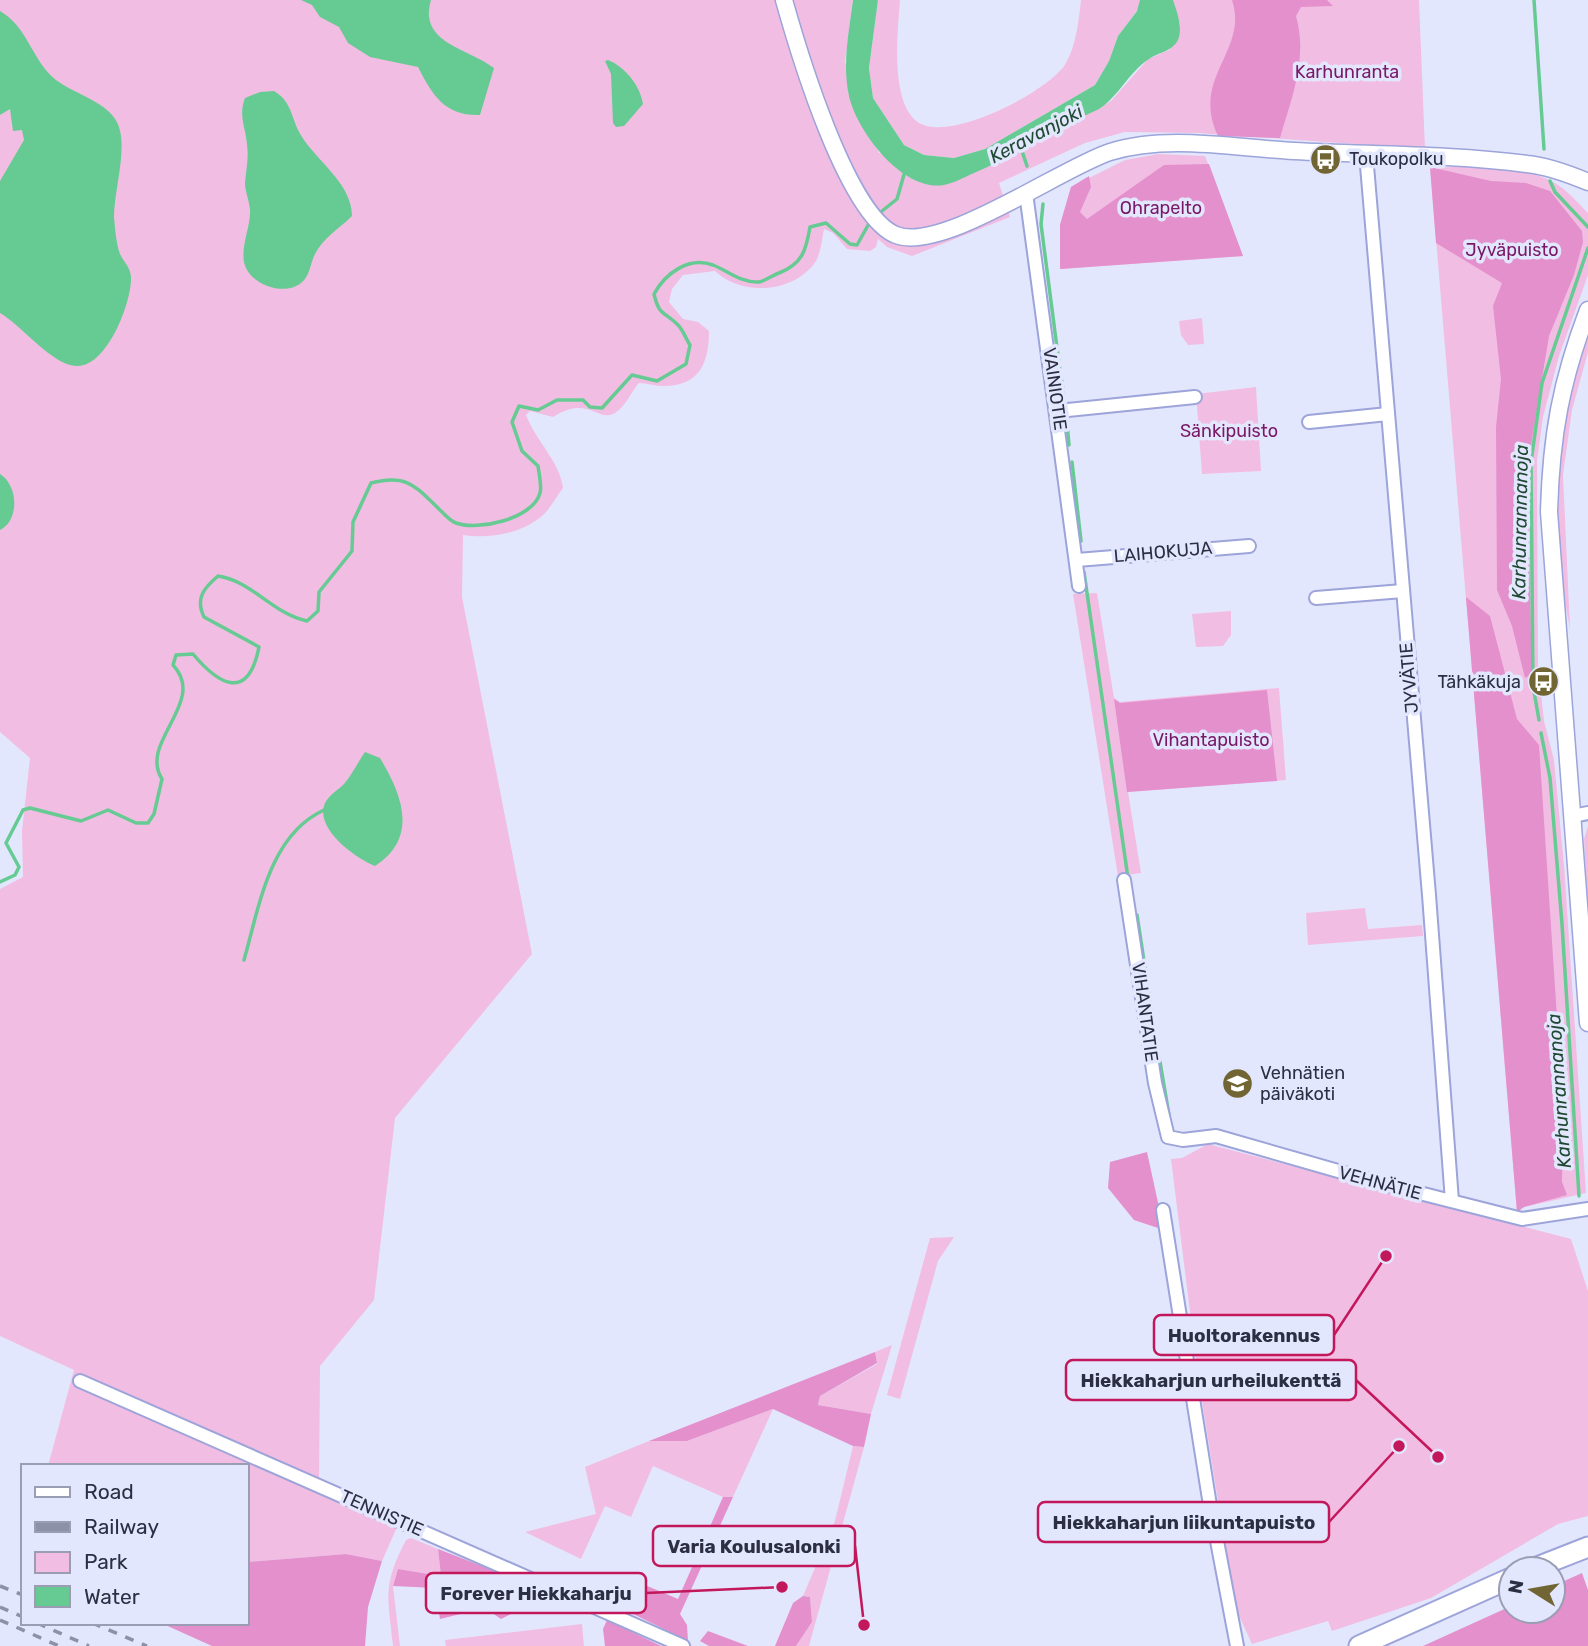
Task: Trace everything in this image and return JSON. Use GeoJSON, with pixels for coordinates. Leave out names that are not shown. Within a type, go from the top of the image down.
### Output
{"type":"FeatureCollection","features":[{"type":"Feature","properties":{"kind":"main road"},"geometry":{"type":"LineString","coordinates":[[1565,1555],[1587,1546]]}},
{"type":"Feature","properties":{"kind":"main road"},"geometry":{"type":"LineString","coordinates":[[1359,1646],[1497,1584]]}},
{"type":"Feature","properties":{"kind":"street"},"geometry":{"type":"LineString","coordinates":[[785,0],[818,111],[865,202],[890,232],[905,237],[932,235],[1026,192],[1071,167],[1136,145],[1366,154],[1529,164],[1588,182]]}},
{"type":"Feature","properties":{"kind":"street","name":"JYVÄTIE"},"geometry":{"type":"LineString","coordinates":[[1366,154],[1452,1201]]}},
{"type":"Feature","properties":{"kind":"street","name":"VAINIOTIE"},"geometry":{"type":"LineString","coordinates":[[1026,192],[1058,411],[1079,586]]}},
{"type":"Feature","properties":{"kind":"street"},"geometry":{"type":"LineString","coordinates":[[1588,310],[1571,354],[1550,451],[1549,512],[1580,814],[1588,1023]]}},
{"type":"Feature","properties":{"kind":"street"},"geometry":{"type":"LineString","coordinates":[[1058,411],[1195,397]]}},
{"type":"Feature","properties":{"kind":"street"},"geometry":{"type":"LineString","coordinates":[[1310,422],[1388,414]]}},
{"type":"Feature","properties":{"kind":"street","name":"LAIHOKUJA"},"geometry":{"type":"LineString","coordinates":[[1077,560],[1249,546]]}},
{"type":"Feature","properties":{"kind":"street"},"geometry":{"type":"LineString","coordinates":[[1316,598],[1403,590]]}},
{"type":"Feature","properties":{"kind":"street","name":"VIHANTATIE"},"geometry":{"type":"LineString","coordinates":[[1124,880],[1165,1133],[1174,1139]]}},
{"type":"Feature","properties":{"kind":"street","name":"VEHNÄTIE"},"geometry":{"type":"LineString","coordinates":[[1174,1139],[1216,1136],[1522,1219],[1550,1217],[1588,1209]]}},
{"type":"Feature","properties":{"kind":"street"},"geometry":{"type":"LineString","coordinates":[[1163,1210],[1209,1499],[1237,1646]]}},
{"type":"Feature","properties":{"kind":"street","name":"TENNISTIE"},"geometry":{"type":"LineString","coordinates":[[80,1381],[683,1646]]}},
{"type":"Feature","properties":{"kind":"green space","name":"Karhunranta"},"geometry":{"type":"Polygon","coordinates":[[[0,0],[853,0],[845,62],[879,153],[991,166],[1111,101],[1148,59],[1169,50],[1180,25],[1173,0],[1419,0],[1425,149],[1198,133],[1125,132],[1085,143],[999,183],[1010,217],[912,256],[887,247],[878,239],[876,247],[870,251],[847,249],[833,233],[824,229],[816,261],[807,272],[782,285],[753,288],[739,285],[715,271],[683,275],[672,289],[669,302],[683,319],[698,322],[709,331],[704,363],[693,378],[674,385],[639,383],[622,407],[609,415],[575,408],[553,417],[530,411],[526,415],[553,460],[563,488],[546,512],[525,527],[505,534],[463,535],[462,597],[532,954],[395,1118],[374,1300],[320,1366],[319,1491],[397,1527],[382,1561],[346,1554],[248,1562],[248,1464],[49,1464],[74,1370],[0,1336],[0,889],[23,877],[22,831],[30,758],[0,732],[0,0]]]}},
{"type":"Feature","properties":{"kind":"green space"},"geometry":{"type":"Polygon","coordinates":[[[878,0],[900,0],[897,47],[899,84],[903,100],[909,113],[919,123],[934,127],[953,126],[975,120],[998,111],[1041,87],[1066,63],[1072,49],[1081,0],[1140,0],[1141,5],[1118,36],[1109,61],[1095,85],[985,149],[954,158],[924,155],[904,145],[873,98],[869,68],[878,0]]]}},
{"type":"Feature","properties":{"kind":"green space"},"geometry":{"type":"Polygon","coordinates":[[[1232,0],[1327,0],[1333,6],[1301,7],[1296,16],[1299,62],[1294,92],[1280,138],[1218,136],[1211,116],[1211,97],[1215,81],[1233,35],[1235,18],[1232,0]]]}},
{"type":"Feature","properties":{"kind":"green space","name":"Ohrapelto"},"geometry":{"type":"Polygon","coordinates":[[[1158,154],[1205,156],[1243,256],[1060,269],[1060,225],[1071,187],[1125,160],[1158,154]]]}},
{"type":"Feature","properties":{"kind":"green space","name":"Ohrapelto"},"geometry":{"type":"Polygon","coordinates":[[[1209,164],[1243,256],[1060,269],[1060,225],[1071,187],[1089,176],[1091,187],[1080,212],[1087,219],[1164,165],[1209,164]]]}},
{"type":"Feature","properties":{"kind":"green space","name":"Jyväpuisto"},"geometry":{"type":"Polygon","coordinates":[[[1430,167],[1494,168],[1526,172],[1555,183],[1588,213],[1588,275],[1559,356],[1543,417],[1537,461],[1538,666],[1544,721],[1554,760],[1564,865],[1586,1193],[1524,1207],[1517,1212],[1430,167]]]}},
{"type":"Feature","properties":{"kind":"green space"},"geometry":{"type":"Polygon","coordinates":[[[1430,167],[1491,181],[1526,183],[1550,191],[1582,231],[1583,242],[1574,275],[1549,336],[1527,469],[1532,674],[1525,678],[1512,626],[1497,590],[1496,427],[1501,379],[1493,306],[1502,283],[1436,243],[1430,167]]]}},
{"type":"Feature","properties":{"kind":"green space"},"geometry":{"type":"Polygon","coordinates":[[[1202,318],[1204,344],[1188,345],[1181,335],[1179,321],[1202,318]]]}},
{"type":"Feature","properties":{"kind":"green space"},"geometry":{"type":"Polygon","coordinates":[[[1588,331],[1588,352],[1572,410],[1563,475],[1570,629],[1562,587],[1556,489],[1567,395],[1588,331]]]}},
{"type":"Feature","properties":{"kind":"green space","name":"Sänkipuisto"},"geometry":{"type":"Polygon","coordinates":[[[1256,387],[1261,471],[1202,474],[1196,394],[1256,387]]]}},
{"type":"Feature","properties":{"kind":"green space","name":"Vihantapuisto"},"geometry":{"type":"Polygon","coordinates":[[[1097,593],[1114,698],[1120,702],[1279,688],[1286,780],[1128,792],[1141,873],[1118,876],[1073,594],[1097,593]]]}},
{"type":"Feature","properties":{"kind":"green space"},"geometry":{"type":"Polygon","coordinates":[[[1466,597],[1490,616],[1517,719],[1539,745],[1563,1108],[1562,1182],[1567,1195],[1524,1207],[1517,1212],[1466,597]]]}},
{"type":"Feature","properties":{"kind":"green space"},"geometry":{"type":"Polygon","coordinates":[[[1231,611],[1231,635],[1223,646],[1196,647],[1192,614],[1231,611]]]}},
{"type":"Feature","properties":{"kind":"green space","name":"Vihantapuisto"},"geometry":{"type":"Polygon","coordinates":[[[1267,690],[1277,781],[1127,792],[1114,699],[1120,703],[1267,690]]]}},
{"type":"Feature","properties":{"kind":"green space"},"geometry":{"type":"Polygon","coordinates":[[[1588,826],[1588,912],[1584,839],[1588,826]]]}},
{"type":"Feature","properties":{"kind":"green space"},"geometry":{"type":"Polygon","coordinates":[[[1365,908],[1368,929],[1422,925],[1423,936],[1308,945],[1306,913],[1365,908]]]}},
{"type":"Feature","properties":{"kind":"green space"},"geometry":{"type":"Polygon","coordinates":[[[1208,1144],[1571,1239],[1588,1291],[1588,1516],[1558,1524],[1505,1555],[1497,1555],[1497,1560],[1431,1598],[1332,1631],[1328,1621],[1252,1644],[1235,1607],[1198,1376],[1171,1159],[1182,1158],[1208,1144]]]}},
{"type":"Feature","properties":{"kind":"green space"},"geometry":{"type":"Polygon","coordinates":[[[1147,1152],[1164,1230],[1134,1220],[1108,1188],[1110,1162],[1147,1152]]]}},
{"type":"Feature","properties":{"kind":"green space"},"geometry":{"type":"Polygon","coordinates":[[[954,1237],[938,1261],[900,1399],[887,1395],[930,1238],[954,1237]]]}},
{"type":"Feature","properties":{"kind":"green space"},"geometry":{"type":"Polygon","coordinates":[[[892,1345],[871,1414],[818,1405],[820,1396],[877,1364],[875,1352],[892,1345]]]}},
{"type":"Feature","properties":{"kind":"green space"},"geometry":{"type":"Polygon","coordinates":[[[875,1352],[877,1363],[820,1396],[818,1405],[871,1414],[864,1447],[853,1446],[773,1409],[687,1441],[649,1441],[875,1352]]]}},
{"type":"Feature","properties":{"kind":"green space"},"geometry":{"type":"Polygon","coordinates":[[[773,1409],[733,1497],[723,1497],[653,1466],[631,1517],[605,1506],[581,1559],[525,1532],[596,1514],[585,1467],[649,1441],[687,1441],[773,1409]]]}},
{"type":"Feature","properties":{"kind":"green space"},"geometry":{"type":"Polygon","coordinates":[[[853,1446],[864,1447],[809,1646],[796,1646],[812,1622],[810,1597],[803,1596],[835,1521],[853,1446]]]}},
{"type":"Feature","properties":{"kind":"green space"},"geometry":{"type":"Polygon","coordinates":[[[723,1497],[733,1497],[680,1614],[687,1625],[688,1641],[611,1603],[638,1602],[645,1585],[678,1599],[723,1497]]]}},
{"type":"Feature","properties":{"kind":"green space"},"geometry":{"type":"Polygon","coordinates":[[[411,1538],[438,1549],[441,1576],[398,1569],[393,1586],[400,1646],[393,1646],[390,1581],[398,1556],[406,1540],[411,1538]]]}},
{"type":"Feature","properties":{"kind":"green space"},"geometry":{"type":"Polygon","coordinates":[[[438,1549],[577,1605],[573,1609],[517,1611],[501,1619],[485,1608],[440,1619],[435,1588],[393,1586],[398,1569],[441,1576],[438,1549]]]}},
{"type":"Feature","properties":{"kind":"green space"},"geometry":{"type":"Polygon","coordinates":[[[346,1554],[382,1561],[368,1607],[365,1646],[212,1646],[165,1625],[248,1625],[248,1562],[346,1554]]]}},
{"type":"Feature","properties":{"kind":"green space"},"geometry":{"type":"Polygon","coordinates":[[[1582,1573],[1588,1590],[1588,1646],[1423,1646],[1497,1612],[1497,1625],[1567,1625],[1567,1580],[1582,1573]]]}},
{"type":"Feature","properties":{"kind":"green space"},"geometry":{"type":"Polygon","coordinates":[[[803,1596],[810,1597],[812,1622],[796,1646],[775,1646],[793,1603],[803,1596]]]}},
{"type":"Feature","properties":{"kind":"green space"},"geometry":{"type":"Polygon","coordinates":[[[607,1620],[661,1646],[605,1646],[603,1629],[607,1620]]]}},
{"type":"Feature","properties":{"kind":"green space"},"geometry":{"type":"Polygon","coordinates":[[[582,1624],[584,1646],[446,1646],[445,1640],[582,1624]]]}},
{"type":"Feature","properties":{"kind":"green space"},"geometry":{"type":"Polygon","coordinates":[[[708,1631],[748,1646],[709,1646],[700,1641],[708,1631]]]}},
{"type":"Feature","properties":{"kind":"water"},"geometry":{"type":"Polygon","coordinates":[[[301,0],[431,0],[429,14],[438,35],[494,68],[480,115],[449,108],[435,95],[418,67],[370,57],[348,43],[339,27],[320,17],[312,5],[301,0]]]}},
{"type":"Feature","properties":{"kind":"water","name":"Keravanjoki"},"geometry":{"type":"Polygon","coordinates":[[[853,0],[878,0],[869,68],[873,98],[904,145],[924,155],[954,158],[985,149],[1095,85],[1109,61],[1118,36],[1137,11],[1140,0],[1173,0],[1180,32],[1174,45],[1142,64],[1099,109],[959,180],[944,185],[928,185],[913,179],[884,157],[861,126],[854,110],[846,72],[853,0]]]}},
{"type":"Feature","properties":{"kind":"water"},"geometry":{"type":"Polygon","coordinates":[[[0,11],[17,26],[41,63],[56,80],[101,105],[109,111],[119,127],[122,148],[114,217],[120,254],[131,277],[130,288],[122,316],[108,345],[88,363],[77,366],[58,359],[0,313],[0,181],[24,140],[22,130],[13,131],[10,109],[0,115],[0,11]]]}},
{"type":"Feature","properties":{"kind":"water"},"geometry":{"type":"Polygon","coordinates":[[[608,60],[631,78],[639,90],[643,104],[624,126],[616,127],[613,123],[611,74],[605,61],[608,60]]]}},
{"type":"Feature","properties":{"kind":"water"},"geometry":{"type":"Polygon","coordinates":[[[274,91],[285,100],[302,137],[340,184],[351,204],[352,216],[318,248],[304,280],[285,289],[268,286],[252,277],[243,256],[250,209],[245,186],[248,155],[242,116],[243,104],[245,98],[260,92],[274,91]]]}},
{"type":"Feature","properties":{"kind":"water"},"geometry":{"type":"Polygon","coordinates":[[[0,474],[10,486],[14,511],[11,519],[0,530],[0,474]]]}},
{"type":"Feature","properties":{"kind":"water"},"geometry":{"type":"Polygon","coordinates":[[[365,752],[380,758],[400,800],[402,814],[398,842],[375,866],[339,841],[331,832],[323,813],[327,800],[347,780],[365,752]]]}},
{"type":"Feature","properties":{"kind":"waterway","name":"Karhunrannanoja"},"geometry":{"type":"LineString","coordinates":[[1534,0],[1544,149]]}},
{"type":"Feature","properties":{"kind":"waterway","name":"Keravanjoki"},"geometry":{"type":"LineString","coordinates":[[1021,148],[1027,166]]}},
{"type":"Feature","properties":{"kind":"waterway"},"geometry":{"type":"LineString","coordinates":[[877,215],[897,199],[905,171]]}},
{"type":"Feature","properties":{"kind":"waterway","name":"Karhunrannanoja"},"geometry":{"type":"LineString","coordinates":[[1550,181],[1555,192],[1588,227]]}},
{"type":"Feature","properties":{"kind":"waterway"},"geometry":{"type":"LineString","coordinates":[[1043,204],[1041,224],[1060,371]]}},
{"type":"Feature","properties":{"kind":"waterway"},"geometry":{"type":"LineString","coordinates":[[0,882],[15,875],[19,867],[6,843],[23,810],[30,808],[81,821],[108,810],[136,823],[148,823],[154,814],[162,779],[157,765],[159,751],[183,693],[182,679],[173,665],[176,655],[193,654],[213,674],[232,683],[240,682],[248,676],[259,647],[204,617],[200,604],[202,594],[218,576],[241,584],[284,612],[307,621],[318,611],[319,592],[352,551],[353,522],[371,483],[393,480],[409,484],[456,523],[490,524],[516,516],[535,502],[541,487],[538,466],[522,451],[512,422],[519,406],[538,410],[557,400],[583,400],[590,407],[602,408],[632,375],[657,381],[686,364],[690,345],[680,327],[660,310],[654,294],[671,274],[686,265],[704,263],[746,281],[761,281],[798,261],[807,243],[810,227],[826,223],[850,244],[857,245],[871,220]]}},
{"type":"Feature","properties":{"kind":"waterway","name":"Karhunrannanoja"},"geometry":{"type":"LineString","coordinates":[[1539,720],[1533,686],[1531,462],[1542,383],[1588,248]]}},
{"type":"Feature","properties":{"kind":"waterway"},"geometry":{"type":"LineString","coordinates":[[1062,381],[1063,392]]}},
{"type":"Feature","properties":{"kind":"waterway"},"geometry":{"type":"LineString","coordinates":[[1067,424],[1069,445]]}},
{"type":"Feature","properties":{"kind":"waterway"},"geometry":{"type":"LineString","coordinates":[[1072,462],[1081,541]]}},
{"type":"Feature","properties":{"kind":"waterway"},"geometry":{"type":"LineString","coordinates":[[1084,572],[1128,878]]}},
{"type":"Feature","properties":{"kind":"waterway","name":"Karhunrannanoja"},"geometry":{"type":"LineString","coordinates":[[1541,733],[1550,778],[1562,924],[1579,1196]]}},
{"type":"Feature","properties":{"kind":"waterway"},"geometry":{"type":"LineString","coordinates":[[244,960],[261,896],[278,855],[305,821],[324,810]]}},
{"type":"Feature","properties":{"kind":"waterway"},"geometry":{"type":"LineString","coordinates":[[1137,915],[1153,1020]]}},
{"type":"Feature","properties":{"kind":"waterway"},"geometry":{"type":"LineString","coordinates":[[1156,1038],[1169,1115]]}},
{"type":"Feature","properties":{"kind":"railway"},"geometry":{"type":"LineString","coordinates":[[0,1586],[21,1594]]}},
{"type":"Feature","properties":{"kind":"railway"},"geometry":{"type":"LineString","coordinates":[[0,1607],[21,1616]]}},
{"type":"Feature","properties":{"kind":"railway"},"geometry":{"type":"LineString","coordinates":[[0,1620],[59,1646]]}},
{"type":"Feature","properties":{"kind":"railway"},"geometry":{"type":"LineString","coordinates":[[42,1625],[89,1646]]}},
{"type":"Feature","properties":{"kind":"railway"},"geometry":{"type":"LineString","coordinates":[[97,1625],[147,1646]]}},
{"type":"Feature","properties":{"kind":"place","name":"Toukopolku"},"geometry":{"type":"Point","coordinates":[1326,159]}},
{"type":"Feature","properties":{"kind":"place","name":"Tähkäkuja"},"geometry":{"type":"Point","coordinates":[1544,682]}},
{"type":"Feature","properties":{"kind":"place","name":"Vehnätien päiväkoti"},"geometry":{"type":"Point","coordinates":[1237,1083]}},
{"type":"Feature","properties":{"kind":"place","name":"Huoltorakennus"},"geometry":{"type":"Point","coordinates":[1386,1256]}},
{"type":"Feature","properties":{"kind":"place","name":"Hiekkaharjun liikuntapuisto"},"geometry":{"type":"Point","coordinates":[1399,1446]}},
{"type":"Feature","properties":{"kind":"place","name":"Hiekkaharjun urheilukenttä"},"geometry":{"type":"Point","coordinates":[1438,1457]}},
{"type":"Feature","properties":{"kind":"place","name":"Forever Hiekkaharju"},"geometry":{"type":"Point","coordinates":[782,1587]}},
{"type":"Feature","properties":{"kind":"place","name":"Varia Koulusalonki"},"geometry":{"type":"Point","coordinates":[864,1625]}}]}
